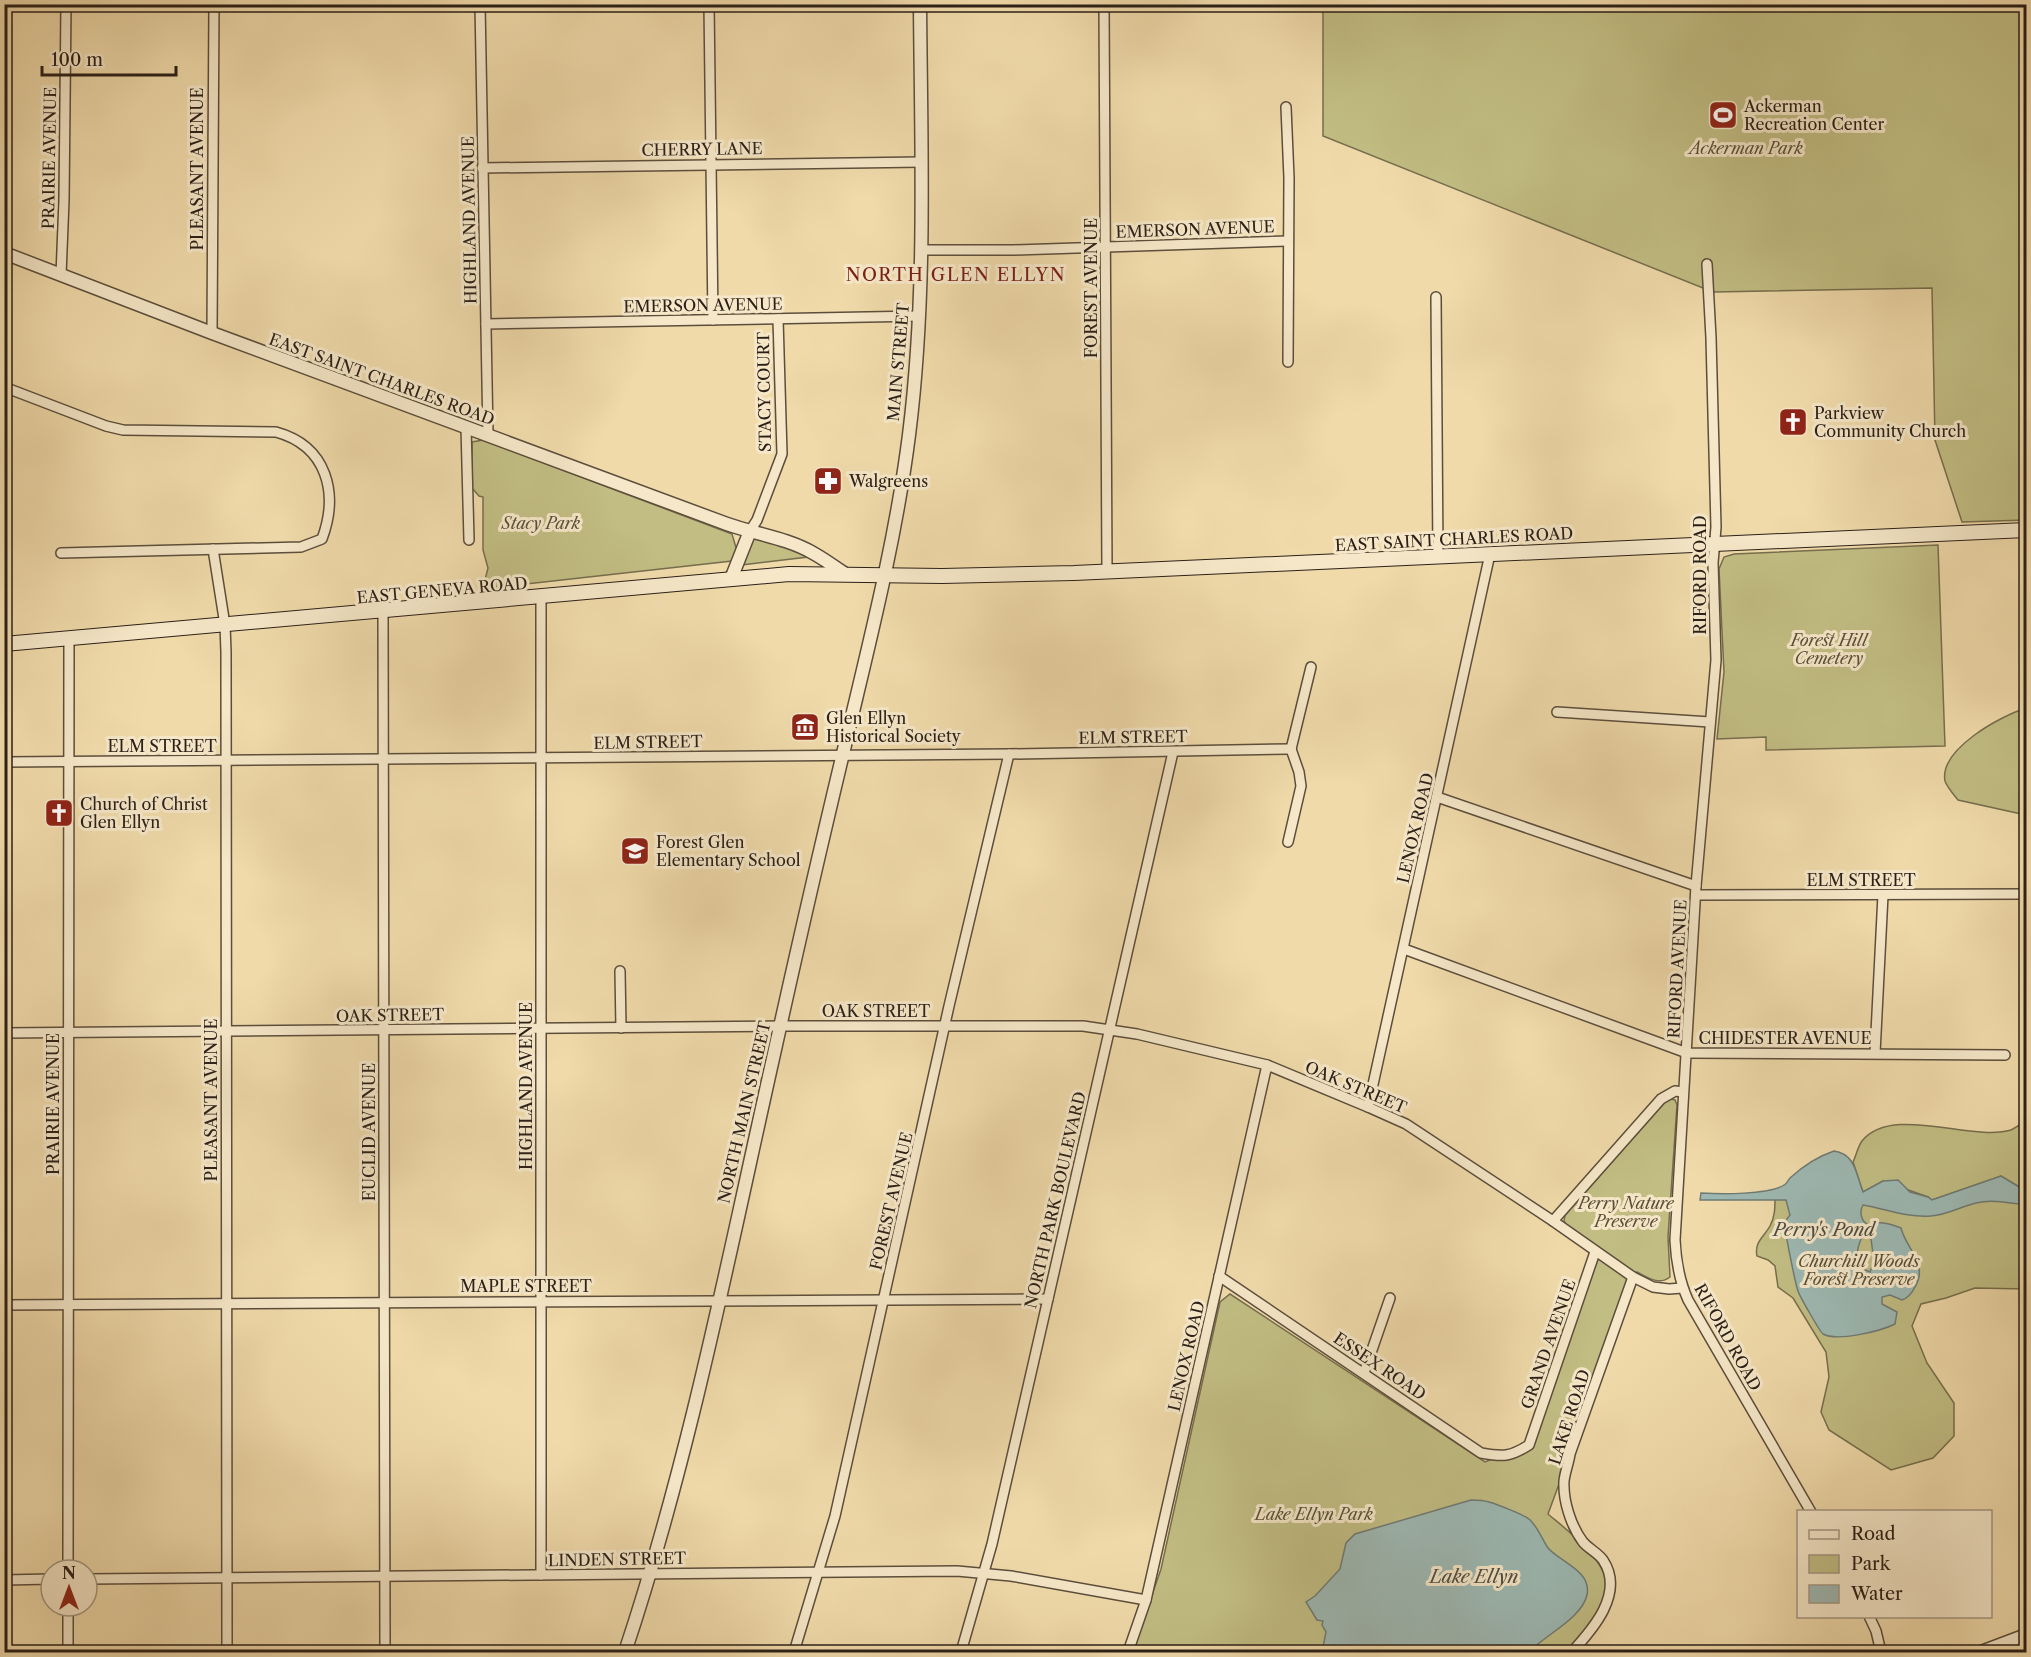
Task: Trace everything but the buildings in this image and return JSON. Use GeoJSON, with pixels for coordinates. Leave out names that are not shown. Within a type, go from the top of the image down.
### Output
{"type":"FeatureCollection","features":[{"type":"Feature","properties":{"kind":"main road","name":"EAST SAINT CHARLES ROAD"},"geometry":{"type":"LineString","coordinates":[[883,576],[1107,571],[2026,530]]}},
{"type":"Feature","properties":{"kind":"main road","name":"EAST GENEVA ROAD"},"geometry":{"type":"LineString","coordinates":[[4,644],[541,598],[789,574],[883,576]]}},
{"type":"Feature","properties":{"kind":"street","name":"PRAIRIE AVENUE"},"geometry":{"type":"LineString","coordinates":[[61,275],[66,4]]}},
{"type":"Feature","properties":{"kind":"street","name":"PLEASANT AVENUE"},"geometry":{"type":"LineString","coordinates":[[212,333],[214,4]]}},
{"type":"Feature","properties":{"kind":"street","name":"HIGHLAND AVENUE"},"geometry":{"type":"LineString","coordinates":[[480,4],[488,436]]}},
{"type":"Feature","properties":{"kind":"street"},"geometry":{"type":"LineString","coordinates":[[709,4],[713,320]]}},
{"type":"Feature","properties":{"kind":"street","name":"MAIN STREET"},"geometry":{"type":"LineString","coordinates":[[883,576],[899,502],[920,316],[922,162],[920,4]]}},
{"type":"Feature","properties":{"kind":"street","name":"FOREST AVENUE"},"geometry":{"type":"LineString","coordinates":[[1104,4],[1107,571]]}},
{"type":"Feature","properties":{"kind":"street"},"geometry":{"type":"LineString","coordinates":[[1286,107],[1289,178],[1288,362]]}},
{"type":"Feature","properties":{"kind":"street","name":"CHERRY LANE"},"geometry":{"type":"LineString","coordinates":[[482,168],[922,162]]}},
{"type":"Feature","properties":{"kind":"street","name":"EMERSON AVENUE"},"geometry":{"type":"LineString","coordinates":[[922,250],[1106,248],[1288,241]]}},
{"type":"Feature","properties":{"kind":"street","name":"EAST SAINT CHARLES ROAD"},"geometry":{"type":"LineString","coordinates":[[4,253],[488,436],[727,524],[813,553],[845,574]]}},
{"type":"Feature","properties":{"kind":"street","name":"RIFORD ROAD"},"geometry":{"type":"LineString","coordinates":[[1696,891],[1716,660],[1712,338],[1707,264]]}},
{"type":"Feature","properties":{"kind":"street"},"geometry":{"type":"LineString","coordinates":[[1436,297],[1438,557]]}},
{"type":"Feature","properties":{"kind":"street","name":"EMERSON AVENUE"},"geometry":{"type":"LineString","coordinates":[[486,324],[920,316]]}},
{"type":"Feature","properties":{"kind":"street","name":"STACY COURT"},"geometry":{"type":"LineString","coordinates":[[750,531],[757,520],[782,454],[778,319]]}},
{"type":"Feature","properties":{"kind":"street"},"geometry":{"type":"LineString","coordinates":[[4,387],[106,426],[123,430],[145,432],[267,430],[284,434],[311,449],[322,467],[328,485],[329,519],[322,539],[301,547],[61,553]]}},
{"type":"Feature","properties":{"kind":"street"},"geometry":{"type":"LineString","coordinates":[[466,427],[469,540]]}},
{"type":"Feature","properties":{"kind":"street"},"geometry":{"type":"LineString","coordinates":[[731,579],[750,531]]}},
{"type":"Feature","properties":{"kind":"street","name":"PLEASANT AVENUE"},"geometry":{"type":"LineString","coordinates":[[213,549],[225,625],[227,1653]]}},
{"type":"Feature","properties":{"kind":"street","name":"LENOX ROAD"},"geometry":{"type":"LineString","coordinates":[[1368,1107],[1490,554]]}},
{"type":"Feature","properties":{"kind":"street","name":"NORTH MAIN STREET"},"geometry":{"type":"LineString","coordinates":[[625,1653],[683,1458],[883,576]]}},
{"type":"Feature","properties":{"kind":"street","name":"HIGHLAND AVENUE"},"geometry":{"type":"LineString","coordinates":[[541,598],[541,1575]]}},
{"type":"Feature","properties":{"kind":"street","name":"EUCLID AVENUE"},"geometry":{"type":"LineString","coordinates":[[383,612],[383,1576],[385,1653]]}},
{"type":"Feature","properties":{"kind":"street","name":"PRAIRIE AVENUE"},"geometry":{"type":"LineString","coordinates":[[68,1558],[69,638]]}},
{"type":"Feature","properties":{"kind":"street"},"geometry":{"type":"LineString","coordinates":[[1288,842],[1301,786],[1291,749],[1311,667]]}},
{"type":"Feature","properties":{"kind":"street"},"geometry":{"type":"LineString","coordinates":[[1557,712],[1710,722]]}},
{"type":"Feature","properties":{"kind":"street","name":"ELM STREET"},"geometry":{"type":"LineString","coordinates":[[4,762],[1009,754],[1291,749]]}},
{"type":"Feature","properties":{"kind":"street","name":"NORTH PARK BOULEVARD"},"geometry":{"type":"LineString","coordinates":[[961,1653],[984,1574],[1173,752]]}},
{"type":"Feature","properties":{"kind":"street","name":"FOREST AVENUE"},"geometry":{"type":"LineString","coordinates":[[794,1653],[835,1516],[945,1026],[1009,754]]}},
{"type":"Feature","properties":{"kind":"street","name":"ELM STREET"},"geometry":{"type":"LineString","coordinates":[[1437,797],[1696,891],[1883,895],[2026,894]]}},
{"type":"Feature","properties":{"kind":"street","name":"RIFORD AVENUE"},"geometry":{"type":"LineString","coordinates":[[1687,1053],[1696,891]]}},
{"type":"Feature","properties":{"kind":"street"},"geometry":{"type":"LineString","coordinates":[[1875,1053],[1883,895]]}},
{"type":"Feature","properties":{"kind":"street","name":"CHIDESTER AVENUE"},"geometry":{"type":"LineString","coordinates":[[1404,949],[1687,1053],[2004,1055]]}},
{"type":"Feature","properties":{"kind":"street"},"geometry":{"type":"LineString","coordinates":[[620,971],[621,1028]]}},
{"type":"Feature","properties":{"kind":"street","name":"OAK STREET"},"geometry":{"type":"LineString","coordinates":[[4,1033],[780,1026],[1083,1026],[1137,1034],[1267,1065],[1406,1124],[1633,1277],[1653,1287],[1669,1289],[1682,1287]]}},
{"type":"Feature","properties":{"kind":"street","name":"RIFORD ROAD"},"geometry":{"type":"LineString","coordinates":[[1687,1053],[1675,1240],[1676,1260],[1682,1287],[1810,1510]]}},
{"type":"Feature","properties":{"kind":"street","name":"LENOX ROAD"},"geometry":{"type":"LineString","coordinates":[[1128,1653],[1146,1600],[1267,1065]]}},
{"type":"Feature","properties":{"kind":"street"},"geometry":{"type":"LineString","coordinates":[[1553,1221],[1661,1099],[1675,1091],[1683,1092]]}},
{"type":"Feature","properties":{"kind":"street","name":"GRAND AVENUE"},"geometry":{"type":"LineString","coordinates":[[1529,1445],[1595,1252]]}},
{"type":"Feature","properties":{"kind":"street","name":"ESSEX ROAD"},"geometry":{"type":"LineString","coordinates":[[1219,1276],[1481,1453],[1514,1455],[1529,1445]]}},
{"type":"Feature","properties":{"kind":"street","name":"LAKE ROAD"},"geometry":{"type":"LineString","coordinates":[[1572,1653],[1595,1624],[1609,1600],[1611,1585],[1609,1570],[1602,1558],[1584,1542],[1572,1522],[1566,1503],[1564,1481],[1570,1454],[1633,1277]]}},
{"type":"Feature","properties":{"kind":"street"},"geometry":{"type":"LineString","coordinates":[[1364,1373],[1390,1298]]}},
{"type":"Feature","properties":{"kind":"street","name":"MAPLE STREET"},"geometry":{"type":"LineString","coordinates":[[4,1305],[718,1299],[1048,1299]]}},
{"type":"Feature","properties":{"kind":"street","name":"LINDEN STREET"},"geometry":{"type":"LineString","coordinates":[[99,1579],[957,1571],[1011,1576],[1146,1600]]}},
{"type":"Feature","properties":{"kind":"street"},"geometry":{"type":"LineString","coordinates":[[4,1580],[39,1579]]}},
{"type":"Feature","properties":{"kind":"street"},"geometry":{"type":"LineString","coordinates":[[68,1618],[68,1653]]}},
{"type":"Feature","properties":{"kind":"street"},"geometry":{"type":"LineString","coordinates":[[1870,1618],[1876,1630],[1881,1653]]}},
{"type":"Feature","properties":{"kind":"street"},"geometry":{"type":"LineString","coordinates":[[1981,1653],[2026,1634]]}},
{"type":"Feature","properties":{"kind":"green space","name":"Ackerman Park"},"geometry":{"type":"Polygon","coordinates":[[[1323,5],[2026,5],[2026,520],[1962,522],[1935,440],[1932,288],[1713,292],[1323,136],[1323,5]]]}},
{"type":"Feature","properties":{"kind":"green space","name":"Stacy Park"},"geometry":{"type":"Polygon","coordinates":[[[483,440],[732,534],[737,551],[732,561],[487,587],[484,584],[488,568],[483,550],[483,497],[472,488],[472,442],[483,440]]]}},
{"type":"Feature","properties":{"kind":"green space"},"geometry":{"type":"Polygon","coordinates":[[[754,536],[808,555],[808,557],[741,565],[754,536]]]}},
{"type":"Feature","properties":{"kind":"green space","name":"Forest Hill Cemetery"},"geometry":{"type":"Polygon","coordinates":[[[1938,545],[1945,746],[1766,750],[1766,737],[1717,739],[1724,672],[1719,569],[1724,557],[1734,554],[1938,545]]]}},
{"type":"Feature","properties":{"kind":"green space"},"geometry":{"type":"Polygon","coordinates":[[[2026,708],[2026,815],[1958,800],[1945,781],[1946,769],[1952,757],[1961,746],[1988,726],[2026,708]]]}},
{"type":"Feature","properties":{"kind":"green space","name":"Lake Ellyn Park"},"geometry":{"type":"Polygon","coordinates":[[[1675,1100],[1677,1105],[1668,1237],[1670,1277],[1657,1281],[1637,1272],[1548,1514],[1587,1549],[1603,1571],[1606,1582],[1606,1593],[1600,1609],[1570,1652],[1132,1652],[1161,1569],[1220,1302],[1230,1294],[1485,1462],[1510,1452],[1527,1441],[1594,1244],[1567,1226],[1564,1221],[1565,1215],[1666,1101],[1675,1100]]]}},
{"type":"Feature","properties":{"kind":"green space"},"geometry":{"type":"Polygon","coordinates":[[[2026,1120],[2026,1191],[2001,1176],[1932,1200],[1883,1181],[1863,1192],[1853,1162],[1862,1141],[1875,1130],[1892,1125],[1912,1124],[1975,1132],[1994,1132],[2011,1130],[2026,1120]]]}},
{"type":"Feature","properties":{"kind":"green space","name":"Churchill Woods Forest Preserve"},"geometry":{"type":"Polygon","coordinates":[[[2026,1196],[2026,1289],[1975,1288],[1921,1304],[1912,1326],[1927,1363],[1954,1403],[1954,1436],[1933,1458],[1891,1470],[1829,1430],[1821,1412],[1829,1377],[1826,1352],[1793,1298],[1778,1287],[1775,1266],[1768,1260],[1757,1256],[1758,1243],[1773,1219],[1775,1197],[1892,1203],[2026,1196]]]}},
{"type":"Feature","properties":{"kind":"water","name":"Perry's Pond"},"geometry":{"type":"Polygon","coordinates":[[[1834,1151],[1847,1156],[1851,1161],[1863,1192],[1883,1181],[1898,1180],[1910,1192],[1932,1200],[2001,1176],[2026,1191],[2026,1205],[1988,1201],[1943,1214],[1922,1216],[1863,1205],[1861,1211],[1866,1224],[1885,1223],[1901,1228],[1918,1264],[1919,1279],[1913,1291],[1902,1300],[1890,1295],[1882,1297],[1882,1304],[1897,1312],[1895,1324],[1859,1335],[1830,1336],[1821,1332],[1798,1291],[1785,1227],[1785,1222],[1790,1215],[1786,1200],[1700,1200],[1701,1193],[1744,1193],[1777,1188],[1785,1185],[1805,1166],[1834,1151]],[[1867,1236],[1862,1237],[1857,1253],[1861,1268],[1870,1272],[1874,1261],[1871,1239],[1867,1236]]]}},
{"type":"Feature","properties":{"kind":"water","name":"Lake Ellyn"},"geometry":{"type":"Polygon","coordinates":[[[1471,1500],[1493,1503],[1529,1519],[1548,1548],[1580,1573],[1585,1580],[1587,1595],[1584,1603],[1571,1619],[1529,1652],[1322,1652],[1326,1632],[1322,1625],[1323,1621],[1317,1620],[1306,1602],[1315,1596],[1340,1569],[1346,1543],[1355,1534],[1471,1500]]]}},
{"type":"Feature","properties":{"kind":"place","name":"Ackerman Recreation Center"},"geometry":{"type":"Point","coordinates":[1723,115]}},
{"type":"Feature","properties":{"kind":"place","name":"Parkview Community Church"},"geometry":{"type":"Point","coordinates":[1793,422]}},
{"type":"Feature","properties":{"kind":"place","name":"Walgreens"},"geometry":{"type":"Point","coordinates":[828,481]}},
{"type":"Feature","properties":{"kind":"place","name":"Glen Ellyn Historical Society"},"geometry":{"type":"Point","coordinates":[805,727]}},
{"type":"Feature","properties":{"kind":"place","name":"Church of Christ Glen Ellyn"},"geometry":{"type":"Point","coordinates":[59,813]}},
{"type":"Feature","properties":{"kind":"place","name":"Forest Glen Elementary School"},"geometry":{"type":"Point","coordinates":[635,851]}},
{"type":"Feature","properties":{"kind":"district","name":"NORTH GLEN ELLYN"},"geometry":{"type":"Point","coordinates":[956,275]}},
{"type":"Feature","properties":{"kind":"park label","name":"Perry Nature Preserve"},"geometry":{"type":"Point","coordinates":[1626,1212]}}]}
